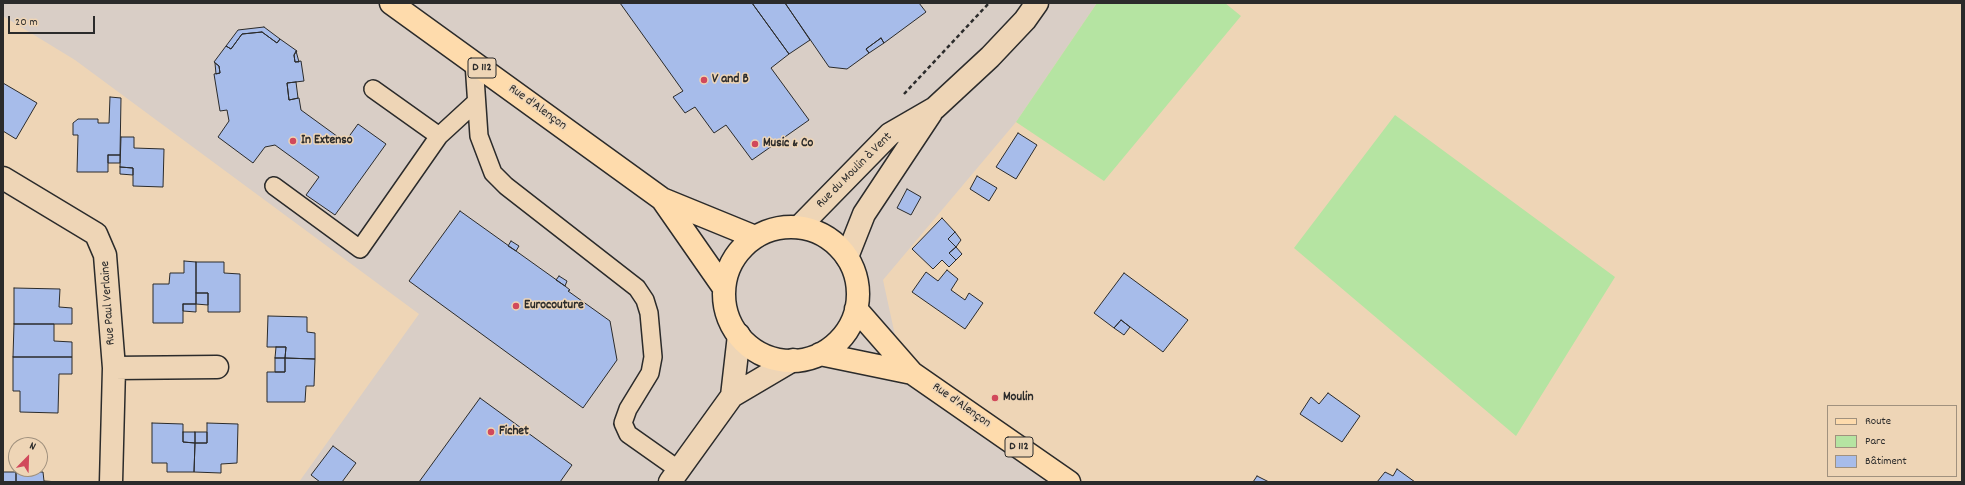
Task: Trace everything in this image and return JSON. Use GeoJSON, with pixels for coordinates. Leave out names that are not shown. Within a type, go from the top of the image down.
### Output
{"type":"FeatureCollection","features":[{"type":"Feature","properties":{"kind":"main road","name":"Rue d'Alençon"},"geometry":{"type":"LineString","coordinates":[[391,3],[662,199],[755,237]]}},
{"type":"Feature","properties":{"kind":"main road","name":"Rue d'Alençon"},"geometry":{"type":"LineString","coordinates":[[662,199],[724,288]]}},
{"type":"Feature","properties":{"kind":"main road"},"geometry":{"type":"LineString","coordinates":[[776,228],[799,228],[818,232],[834,242],[847,257],[855,273],[858,291],[856,309],[849,329],[837,342],[820,354],[800,360],[779,360],[759,353],[744,341],[732,326],[725,307],[724,288],[728,269],[739,250],[755,237],[776,228]]}},
{"type":"Feature","properties":{"kind":"main road","name":"Rue d'Alençon"},"geometry":{"type":"LineString","coordinates":[[856,309],[912,373],[1069,482]]}},
{"type":"Feature","properties":{"kind":"main road","name":"Rue d'Alençon"},"geometry":{"type":"LineString","coordinates":[[820,354],[912,373]]}},
{"type":"Feature","properties":{"kind":"street","name":"Rue du Moulin à Vent"},"geometry":{"type":"LineString","coordinates":[[799,228],[890,134],[935,108],[995,52],[1025,20],[1037,3]]}},
{"type":"Feature","properties":{"kind":"street","name":"Rue du Moulin à Vent"},"geometry":{"type":"LineString","coordinates":[[847,257],[864,214],[935,108]]}},
{"type":"Feature","properties":{"kind":"street","name":"Rue Paul Verlaine"},"geometry":{"type":"LineString","coordinates":[[3,178],[96,234],[105,255],[114,368],[111,482]]}},
{"type":"Feature","properties":{"kind":"street"},"geometry":{"type":"LineString","coordinates":[[732,396],[739,335]]}},
{"type":"Feature","properties":{"kind":"street"},"geometry":{"type":"LineString","coordinates":[[675,476],[732,396],[793,360]]}},
{"type":"Feature","properties":{"kind":"street"},"geometry":{"type":"LineString","coordinates":[[114,368],[217,367]]}},
{"type":"Feature","properties":{"kind":"lane"},"geometry":{"type":"LineString","coordinates":[[474,63],[479,136],[493,173],[506,186],[637,288],[645,300],[649,313],[653,357],[650,373],[628,409],[623,423],[628,434],[675,476]]}},
{"type":"Feature","properties":{"kind":"lane"},"geometry":{"type":"LineString","coordinates":[[373,89],[439,136]]}},
{"type":"Feature","properties":{"kind":"lane"},"geometry":{"type":"LineString","coordinates":[[274,186],[360,249],[439,136],[476,102]]}},
{"type":"Feature","properties":{"kind":"shaded area"},"geometry":{"type":"Polygon","coordinates":[[[3,3],[1097,3],[1016,122],[883,280],[901,363],[1068,482],[299,482],[419,314],[75,60],[3,16],[3,3]]]}},
{"type":"Feature","properties":{"kind":"green space"},"geometry":{"type":"Polygon","coordinates":[[[1097,3],[1225,3],[1241,16],[1104,181],[1016,122],[1097,3]]]}},
{"type":"Feature","properties":{"kind":"green space"},"geometry":{"type":"Polygon","coordinates":[[[1395,115],[1615,277],[1516,436],[1294,248],[1395,115]]]}},
{"type":"Feature","properties":{"kind":"building"},"geometry":{"type":"Polygon","coordinates":[[[620,3],[752,3],[789,54],[771,68],[809,120],[752,160],[726,125],[714,133],[695,107],[685,113],[673,97],[683,91],[620,3]]]}},
{"type":"Feature","properties":{"kind":"building"},"geometry":{"type":"Polygon","coordinates":[[[752,3],[785,3],[810,40],[789,54],[752,3]]]}},
{"type":"Feature","properties":{"kind":"building"},"geometry":{"type":"Polygon","coordinates":[[[785,3],[919,3],[926,12],[884,43],[881,38],[866,49],[869,53],[847,69],[829,67],[785,3]]]}},
{"type":"Feature","properties":{"kind":"building"},"geometry":{"type":"Polygon","coordinates":[[[264,27],[280,39],[277,43],[262,32],[242,34],[231,49],[226,46],[238,30],[264,27]]]}},
{"type":"Feature","properties":{"kind":"building"},"geometry":{"type":"Polygon","coordinates":[[[262,32],[277,43],[280,39],[297,51],[294,55],[295,62],[301,61],[304,81],[287,83],[289,100],[299,98],[301,110],[345,142],[358,124],[386,144],[335,215],[306,195],[319,177],[275,145],[265,147],[253,163],[218,137],[229,121],[227,110],[220,111],[214,74],[220,73],[219,66],[214,62],[226,46],[231,49],[242,34],[262,32]]]}},
{"type":"Feature","properties":{"kind":"building"},"geometry":{"type":"Polygon","coordinates":[[[881,38],[884,43],[869,53],[866,49],[881,38]]]}},
{"type":"Feature","properties":{"kind":"building"},"geometry":{"type":"Polygon","coordinates":[[[296,51],[299,62],[295,62],[294,55],[296,51]]]}},
{"type":"Feature","properties":{"kind":"building"},"geometry":{"type":"Polygon","coordinates":[[[215,63],[219,66],[220,73],[216,74],[215,63]]]}},
{"type":"Feature","properties":{"kind":"building"},"geometry":{"type":"Polygon","coordinates":[[[296,82],[298,98],[289,100],[287,83],[296,82]]]}},
{"type":"Feature","properties":{"kind":"building"},"geometry":{"type":"Polygon","coordinates":[[[3,83],[37,103],[16,139],[3,131],[3,83]]]}},
{"type":"Feature","properties":{"kind":"building"},"geometry":{"type":"Polygon","coordinates":[[[110,97],[121,98],[120,155],[108,155],[108,172],[77,172],[78,135],[73,135],[73,123],[78,119],[98,119],[98,123],[109,123],[110,97]]]}},
{"type":"Feature","properties":{"kind":"building"},"geometry":{"type":"Polygon","coordinates":[[[1018,133],[1037,145],[1016,179],[996,167],[1018,133]]]}},
{"type":"Feature","properties":{"kind":"building"},"geometry":{"type":"Polygon","coordinates":[[[121,137],[134,137],[134,148],[164,149],[163,187],[133,186],[133,168],[120,167],[121,137]]]}},
{"type":"Feature","properties":{"kind":"building"},"geometry":{"type":"Polygon","coordinates":[[[108,155],[120,155],[120,163],[108,163],[108,155]]]}},
{"type":"Feature","properties":{"kind":"building"},"geometry":{"type":"Polygon","coordinates":[[[120,167],[133,168],[133,175],[120,174],[120,167]]]}},
{"type":"Feature","properties":{"kind":"building"},"geometry":{"type":"Polygon","coordinates":[[[977,176],[997,188],[989,201],[970,189],[977,176]]]}},
{"type":"Feature","properties":{"kind":"building"},"geometry":{"type":"Polygon","coordinates":[[[907,189],[921,197],[911,215],[897,208],[907,189]]]}},
{"type":"Feature","properties":{"kind":"building","name":"Eurocouture"},"geometry":{"type":"Polygon","coordinates":[[[460,211],[565,286],[570,290],[568,291],[610,321],[617,360],[583,408],[409,281],[460,211]]]}},
{"type":"Feature","properties":{"kind":"building"},"geometry":{"type":"Polygon","coordinates":[[[942,218],[955,232],[948,239],[956,247],[949,253],[956,260],[949,267],[942,260],[933,269],[912,249],[942,218]]]}},
{"type":"Feature","properties":{"kind":"building"},"geometry":{"type":"Polygon","coordinates":[[[955,232],[961,240],[956,247],[948,239],[955,232]]]}},
{"type":"Feature","properties":{"kind":"building"},"geometry":{"type":"Polygon","coordinates":[[[511,241],[519,246],[516,251],[508,246],[511,241]]]}},
{"type":"Feature","properties":{"kind":"building"},"geometry":{"type":"Polygon","coordinates":[[[956,247],[962,254],[956,260],[949,253],[956,247]]]}},
{"type":"Feature","properties":{"kind":"building"},"geometry":{"type":"Polygon","coordinates":[[[184,261],[196,262],[196,304],[183,304],[183,323],[153,323],[153,284],[169,284],[170,273],[184,273],[184,261]]]}},
{"type":"Feature","properties":{"kind":"building"},"geometry":{"type":"Polygon","coordinates":[[[196,262],[224,262],[224,273],[240,274],[240,312],[208,312],[208,293],[196,293],[196,262]]]}},
{"type":"Feature","properties":{"kind":"building"},"geometry":{"type":"Polygon","coordinates":[[[947,270],[958,279],[951,290],[965,300],[969,293],[983,303],[965,329],[912,292],[926,272],[938,281],[947,270]]]}},
{"type":"Feature","properties":{"kind":"building"},"geometry":{"type":"Polygon","coordinates":[[[1124,273],[1188,320],[1163,352],[1121,320],[1114,328],[1094,313],[1124,273]]]}},
{"type":"Feature","properties":{"kind":"building"},"geometry":{"type":"Polygon","coordinates":[[[559,276],[567,281],[565,286],[556,280],[559,276]]]}},
{"type":"Feature","properties":{"kind":"building"},"geometry":{"type":"Polygon","coordinates":[[[14,288],[60,289],[59,307],[72,308],[72,324],[14,324],[14,288]]]}},
{"type":"Feature","properties":{"kind":"building"},"geometry":{"type":"Polygon","coordinates":[[[196,293],[208,293],[208,305],[196,304],[196,293]]]}},
{"type":"Feature","properties":{"kind":"building"},"geometry":{"type":"Polygon","coordinates":[[[183,304],[196,304],[196,312],[183,311],[183,304]]]}},
{"type":"Feature","properties":{"kind":"building"},"geometry":{"type":"Polygon","coordinates":[[[268,316],[307,317],[307,332],[315,333],[315,359],[285,358],[286,347],[267,347],[268,316]]]}},
{"type":"Feature","properties":{"kind":"building"},"geometry":{"type":"Polygon","coordinates":[[[1121,320],[1130,327],[1124,335],[1114,328],[1121,320]]]}},
{"type":"Feature","properties":{"kind":"building"},"geometry":{"type":"Polygon","coordinates":[[[14,324],[54,324],[54,341],[72,342],[72,357],[13,357],[14,324]]]}},
{"type":"Feature","properties":{"kind":"building"},"geometry":{"type":"Polygon","coordinates":[[[276,347],[286,347],[285,358],[275,358],[276,347]]]}},
{"type":"Feature","properties":{"kind":"building"},"geometry":{"type":"Polygon","coordinates":[[[13,357],[72,357],[72,374],[59,374],[58,413],[20,412],[20,391],[13,391],[13,357]]]}},
{"type":"Feature","properties":{"kind":"building"},"geometry":{"type":"Polygon","coordinates":[[[275,358],[285,358],[285,372],[275,372],[275,358]]]}},
{"type":"Feature","properties":{"kind":"building"},"geometry":{"type":"Polygon","coordinates":[[[285,358],[315,359],[314,386],[306,386],[305,402],[267,402],[267,372],[285,372],[285,358]]]}},
{"type":"Feature","properties":{"kind":"building"},"geometry":{"type":"Polygon","coordinates":[[[1328,393],[1360,416],[1342,442],[1300,414],[1311,397],[1319,404],[1328,393]]]}},
{"type":"Feature","properties":{"kind":"building","name":"Fichet"},"geometry":{"type":"Polygon","coordinates":[[[480,398],[572,465],[560,482],[419,482],[480,398]]]}},
{"type":"Feature","properties":{"kind":"building"},"geometry":{"type":"Polygon","coordinates":[[[152,423],[183,424],[183,442],[195,443],[194,472],[167,472],[167,463],[152,463],[152,423]]]}},
{"type":"Feature","properties":{"kind":"building"},"geometry":{"type":"Polygon","coordinates":[[[207,423],[238,424],[237,463],[221,464],[221,473],[194,472],[195,443],[207,443],[207,423]]]}},
{"type":"Feature","properties":{"kind":"building"},"geometry":{"type":"Polygon","coordinates":[[[183,432],[195,432],[195,443],[183,442],[183,432]]]}},
{"type":"Feature","properties":{"kind":"building"},"geometry":{"type":"Polygon","coordinates":[[[195,432],[207,432],[207,443],[195,443],[195,432]]]}},
{"type":"Feature","properties":{"kind":"building"},"geometry":{"type":"Polygon","coordinates":[[[333,446],[356,463],[342,482],[320,482],[311,475],[333,446]]]}},
{"type":"Feature","properties":{"kind":"building"},"geometry":{"type":"Polygon","coordinates":[[[1397,469],[1415,482],[1377,482],[1385,472],[1393,476],[1397,469]]]}},
{"type":"Feature","properties":{"kind":"building"},"geometry":{"type":"Polygon","coordinates":[[[3,472],[8,472],[8,477],[16,477],[16,482],[3,482],[3,472]]]}},
{"type":"Feature","properties":{"kind":"building"},"geometry":{"type":"Polygon","coordinates":[[[1257,476],[1269,482],[1253,482],[1257,476]]]}},
{"type":"Feature","properties":{"kind":"building"},"geometry":{"type":"Polygon","coordinates":[[[16,477],[44,477],[44,481],[59,482],[16,482],[16,477]]]}},
{"type":"Feature","properties":{"kind":"place","name":"V and B"},"geometry":{"type":"Point","coordinates":[704,80]}},
{"type":"Feature","properties":{"kind":"place","name":"In Extenso"},"geometry":{"type":"Point","coordinates":[293,141]}},
{"type":"Feature","properties":{"kind":"place","name":"Music & Co"},"geometry":{"type":"Point","coordinates":[755,144]}},
{"type":"Feature","properties":{"kind":"place","name":"Eurocouture"},"geometry":{"type":"Point","coordinates":[516,306]}},
{"type":"Feature","properties":{"kind":"place","name":"Moulin"},"geometry":{"type":"Point","coordinates":[995,398]}},
{"type":"Feature","properties":{"kind":"place","name":"Fichet"},"geometry":{"type":"Point","coordinates":[491,432]}}]}
